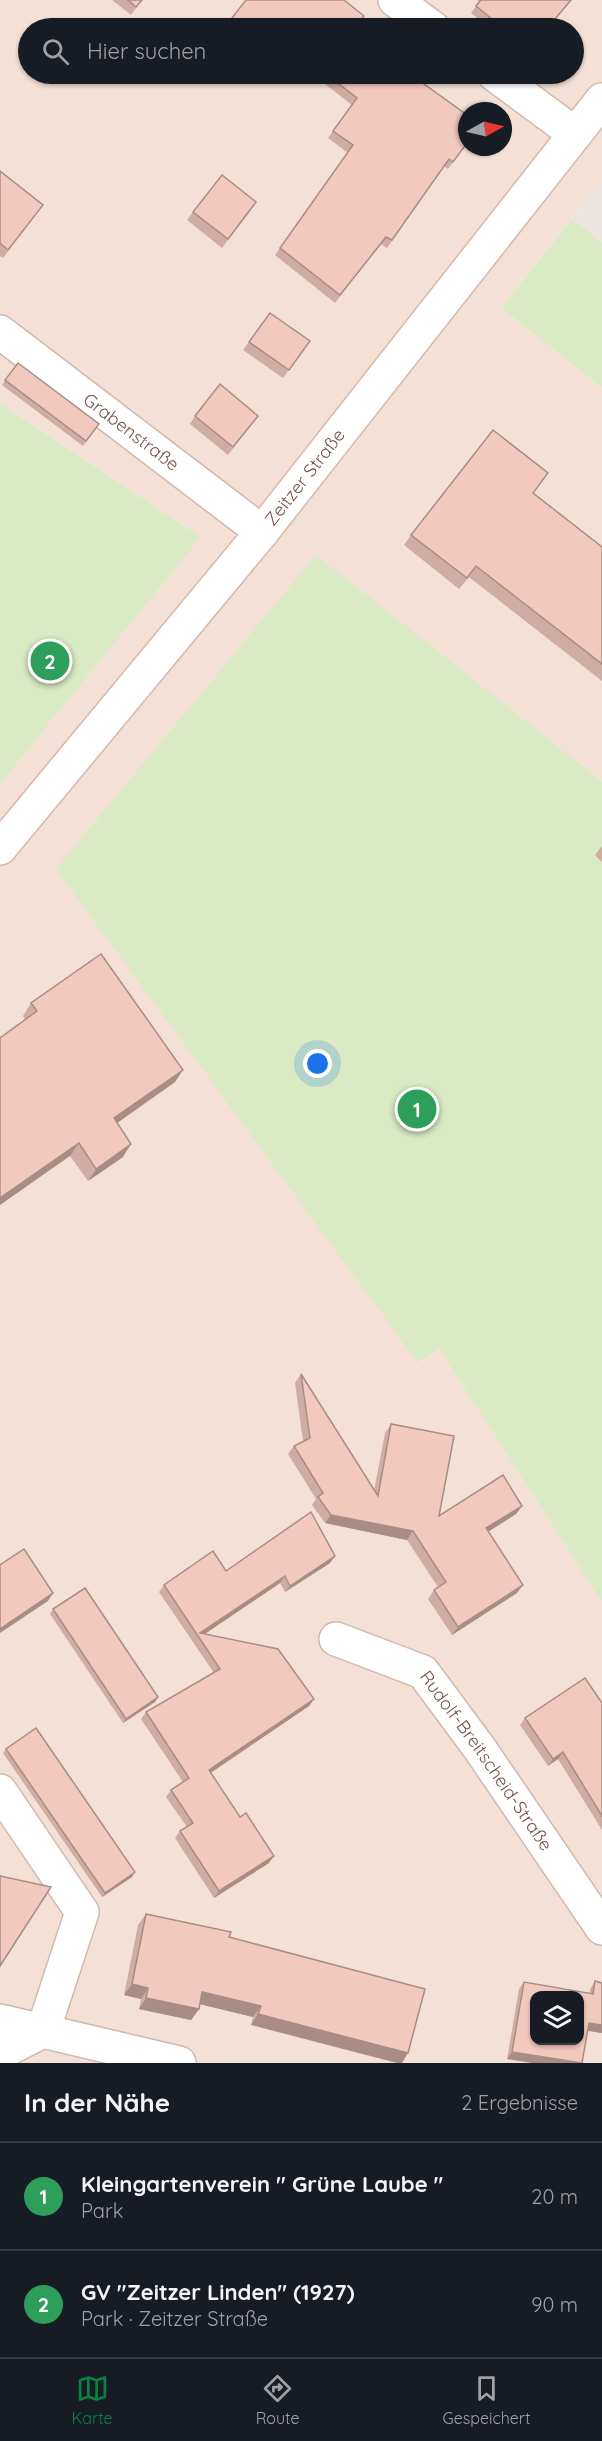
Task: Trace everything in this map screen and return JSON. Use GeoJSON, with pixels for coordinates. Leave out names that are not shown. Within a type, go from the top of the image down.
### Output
{"type":"FeatureCollection","features":[{"type":"Feature","properties":{"kind":"street"},"geometry":{"type":"LineString","coordinates":[[395,0],[420,18]]}},
{"type":"Feature","properties":{"kind":"street"},"geometry":{"type":"LineString","coordinates":[[508,84],[575,134]]}},
{"type":"Feature","properties":{"kind":"street","name":"Zeitzer Straße"},"geometry":{"type":"LineString","coordinates":[[0,848],[262,532],[602,100]]}},
{"type":"Feature","properties":{"kind":"street","name":"Grabenstraße"},"geometry":{"type":"LineString","coordinates":[[0,332],[262,532]]}},
{"type":"Feature","properties":{"kind":"street","name":"Rudolf-Breitscheid-Straße"},"geometry":{"type":"LineString","coordinates":[[336,1639],[423,1672],[480,1749],[602,1929]]}},
{"type":"Feature","properties":{"kind":"street"},"geometry":{"type":"LineString","coordinates":[[0,1791],[82,1912],[44,2031],[0,2053]]}},
{"type":"Feature","properties":{"kind":"street"},"geometry":{"type":"LineString","coordinates":[[0,2021],[179,2063]]}},
{"type":"Feature","properties":{"kind":"shaded area"},"geometry":{"type":"Polygon","coordinates":[[[0,0],[602,0],[602,179],[501,308],[602,388],[602,781],[316,556],[419,1363],[439,1349],[602,1602],[602,2063],[0,2063],[0,784],[201,537],[0,404],[0,0]]]}},
{"type":"Feature","properties":{"kind":"shaded area"},"geometry":{"type":"Polygon","coordinates":[[[602,179],[602,243],[572,218],[602,179]]]}},
{"type":"Feature","properties":{"kind":"green space"},"geometry":{"type":"Polygon","coordinates":[[[572,218],[602,243],[602,388],[501,308],[572,218]]]}},
{"type":"Feature","properties":{"kind":"green space"},"geometry":{"type":"Polygon","coordinates":[[[0,404],[201,537],[0,784],[0,404]]]}},
{"type":"Feature","properties":{"kind":"green space"},"geometry":{"type":"Polygon","coordinates":[[[316,555],[602,781],[602,1602],[439,1349],[418,1363],[56,869],[316,555]]]}},
{"type":"Feature","properties":{"kind":"building"},"geometry":{"type":"Polygon","coordinates":[[[128,0],[142,0],[136,7],[128,0]]]}},
{"type":"Feature","properties":{"kind":"building"},"geometry":{"type":"Polygon","coordinates":[[[246,0],[344,0],[364,16],[362,18],[232,18],[246,0]]]}},
{"type":"Feature","properties":{"kind":"building"},"geometry":{"type":"Polygon","coordinates":[[[481,0],[571,0],[556,18],[491,18],[476,6],[481,0]]]}},
{"type":"Feature","properties":{"kind":"building"},"geometry":{"type":"Polygon","coordinates":[[[339,84],[424,84],[458,109],[458,155],[453,162],[449,159],[392,240],[386,237],[340,295],[280,248],[353,145],[333,131],[357,98],[339,84]]]}},
{"type":"Feature","properties":{"kind":"building"},"geometry":{"type":"Polygon","coordinates":[[[0,171],[43,205],[8,250],[0,243],[0,171]]]}},
{"type":"Feature","properties":{"kind":"building"},"geometry":{"type":"Polygon","coordinates":[[[222,175],[256,202],[228,239],[193,212],[222,175]]]}},
{"type":"Feature","properties":{"kind":"building"},"geometry":{"type":"Polygon","coordinates":[[[270,313],[310,341],[289,370],[249,342],[270,313]]]}},
{"type":"Feature","properties":{"kind":"building"},"geometry":{"type":"Polygon","coordinates":[[[18,363],[99,424],[86,441],[5,380],[18,363]]]}},
{"type":"Feature","properties":{"kind":"building"},"geometry":{"type":"Polygon","coordinates":[[[220,384],[258,416],[233,447],[195,416],[220,384]]]}},
{"type":"Feature","properties":{"kind":"building"},"geometry":{"type":"Polygon","coordinates":[[[493,430],[548,473],[533,493],[602,547],[602,664],[476,566],[467,578],[411,535],[493,430]]]}},
{"type":"Feature","properties":{"kind":"building"},"geometry":{"type":"Polygon","coordinates":[[[101,954],[183,1070],[114,1118],[131,1144],[96,1169],[79,1143],[0,1198],[0,1038],[37,1011],[31,1003],[101,954]]]}},
{"type":"Feature","properties":{"kind":"building"},"geometry":{"type":"Polygon","coordinates":[[[301,1374],[378,1496],[391,1424],[454,1436],[439,1516],[503,1475],[522,1506],[486,1528],[523,1585],[458,1627],[434,1590],[446,1582],[413,1531],[331,1515],[318,1497],[323,1493],[294,1446],[310,1438],[301,1374]]]}},
{"type":"Feature","properties":{"kind":"building"},"geometry":{"type":"Polygon","coordinates":[[[311,1512],[335,1556],[290,1586],[285,1576],[200,1633],[278,1649],[314,1699],[209,1770],[240,1817],[246,1813],[274,1856],[219,1891],[180,1831],[193,1823],[171,1790],[189,1778],[146,1712],[220,1669],[164,1585],[213,1551],[226,1571],[311,1512]]]}},
{"type":"Feature","properties":{"kind":"building"},"geometry":{"type":"Polygon","coordinates":[[[24,1549],[53,1593],[0,1629],[0,1565],[24,1549]]]}},
{"type":"Feature","properties":{"kind":"building"},"geometry":{"type":"Polygon","coordinates":[[[85,1588],[158,1697],[126,1719],[53,1609],[85,1588]]]}},
{"type":"Feature","properties":{"kind":"building"},"geometry":{"type":"Polygon","coordinates":[[[585,1678],[602,1703],[602,1816],[563,1752],[553,1759],[525,1718],[585,1678]]]}},
{"type":"Feature","properties":{"kind":"building"},"geometry":{"type":"Polygon","coordinates":[[[36,1728],[135,1872],[105,1893],[6,1749],[36,1728]]]}},
{"type":"Feature","properties":{"kind":"building"},"geometry":{"type":"Polygon","coordinates":[[[0,1876],[51,1887],[0,1966],[0,1876]]]}},
{"type":"Feature","properties":{"kind":"building"},"geometry":{"type":"Polygon","coordinates":[[[146,1914],[231,1932],[229,1937],[425,1989],[408,2053],[258,2014],[261,2006],[202,1992],[199,2009],[146,1998],[148,1988],[132,1984],[146,1914]]]}},
{"type":"Feature","properties":{"kind":"building"},"geometry":{"type":"Polygon","coordinates":[[[595,1981],[602,1983],[602,2025],[589,2023],[582,2063],[512,2052],[524,1982],[576,1991],[530,1991],[530,2045],[584,2045],[584,1992],[593,1994],[595,1981]]]}},
{"type":"Feature","properties":{"kind":"place","name":"GV \"Zeitzer Linden\" (1927)"},"geometry":{"type":"Point","coordinates":[50,661]}},
{"type":"Feature","properties":{"kind":"place","name":"Kleingartenverein \" Grüne Laube \""},"geometry":{"type":"Point","coordinates":[417,1109]}}]}
